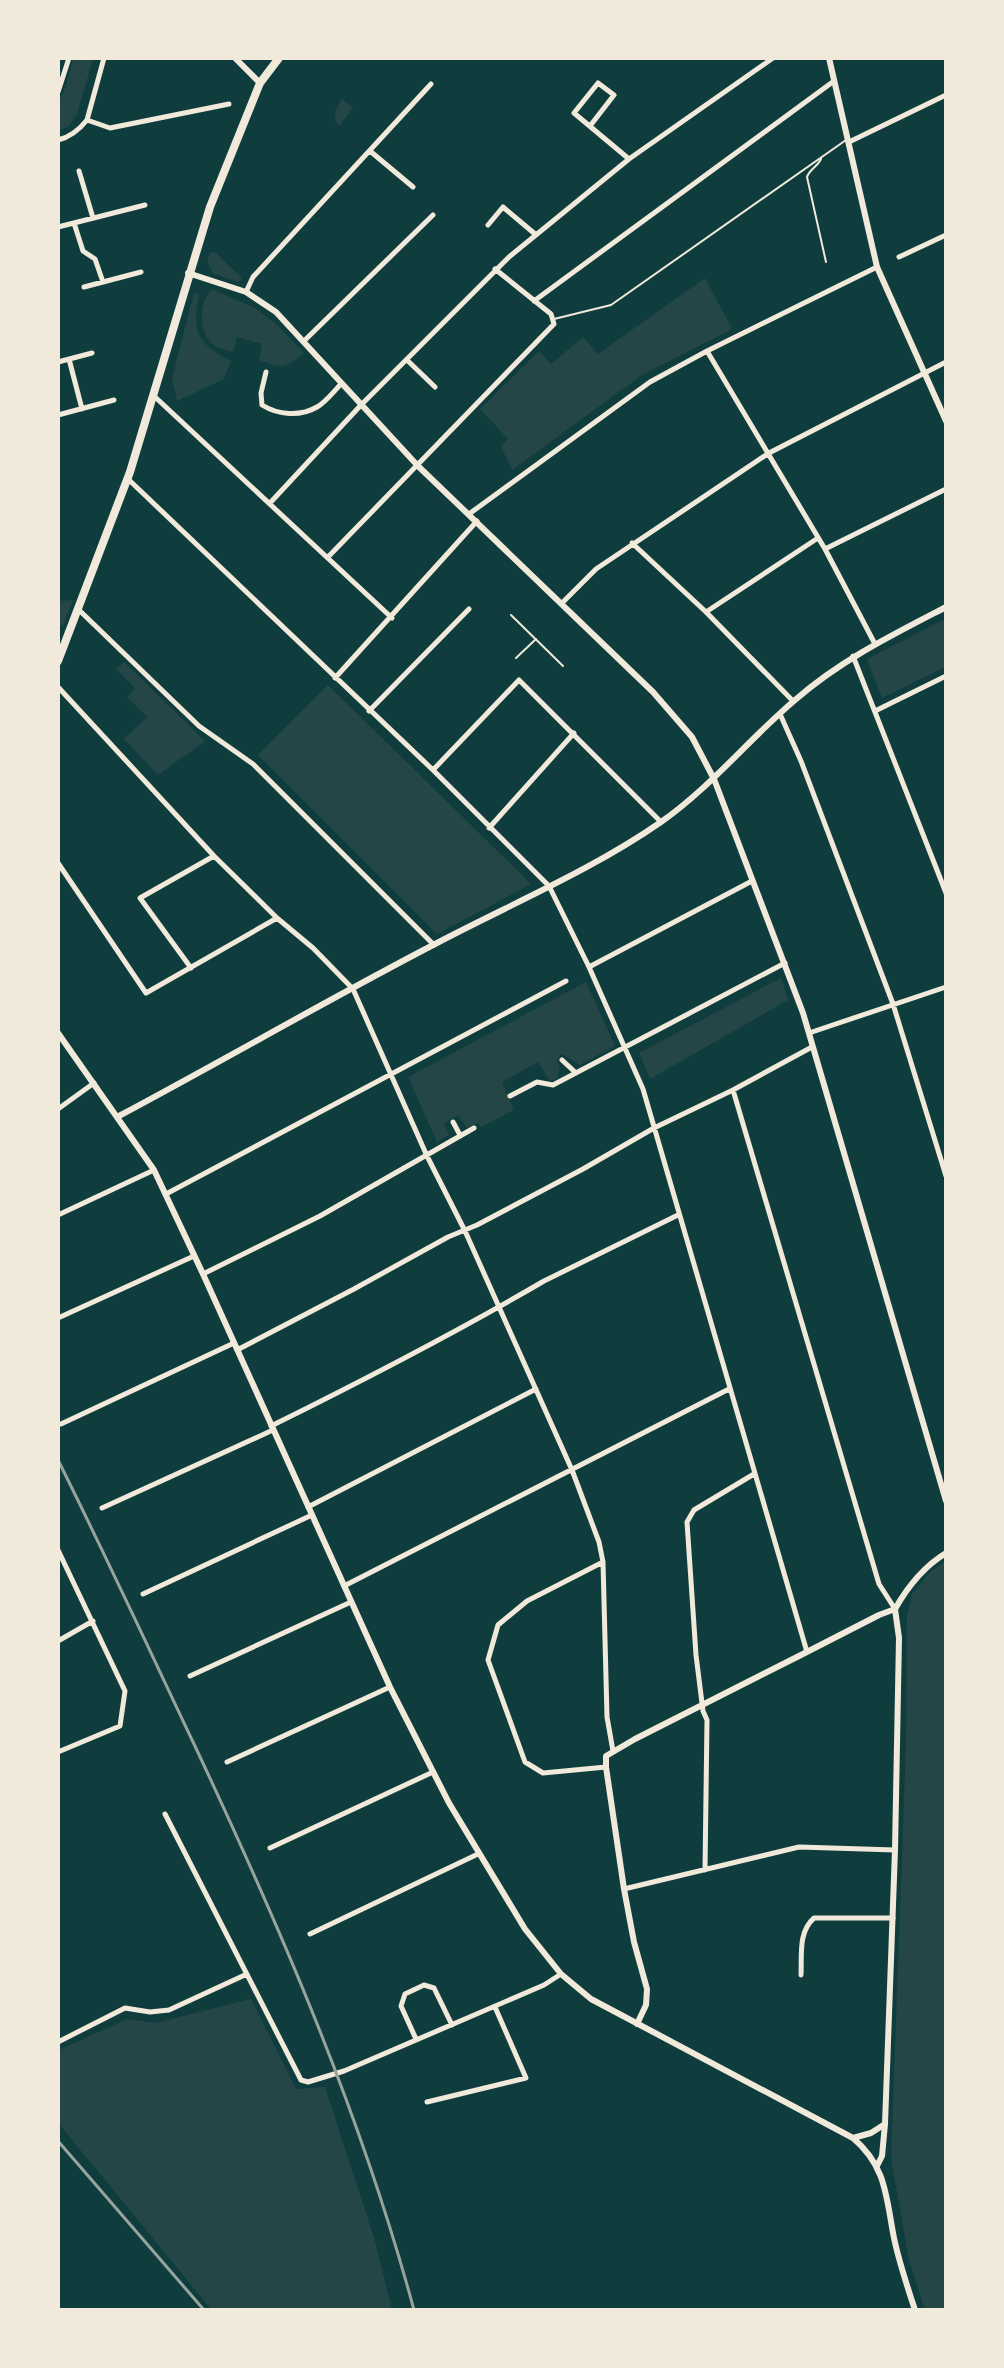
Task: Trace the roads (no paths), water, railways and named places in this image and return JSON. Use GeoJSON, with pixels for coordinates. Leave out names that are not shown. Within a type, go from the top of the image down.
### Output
{"type":"FeatureCollection","features":[{"type":"Feature","properties":{"kind":"main road"},"geometry":{"type":"LineString","coordinates":[[58,661],[61,648],[79,610],[128,479],[188,273],[210,207],[260,83],[279,58]]}},
{"type":"Feature","properties":{"kind":"street"},"geometry":{"type":"LineString","coordinates":[[58,92],[69,58]]}},
{"type":"Feature","properties":{"kind":"street"},"geometry":{"type":"LineString","coordinates":[[58,140],[78,131],[87,120],[104,58]]}},
{"type":"Feature","properties":{"kind":"street"},"geometry":{"type":"LineString","coordinates":[[235,58],[260,83]]}},
{"type":"Feature","properties":{"kind":"street"},"geometry":{"type":"LineString","coordinates":[[270,503],[361,405],[495,268],[629,159],[774,58]]}},
{"type":"Feature","properties":{"kind":"street"},"geometry":{"type":"LineString","coordinates":[[829,58],[878,267],[945,421]]}},
{"type":"Feature","properties":{"kind":"street"},"geometry":{"type":"LineString","coordinates":[[534,301],[834,81]]}},
{"type":"Feature","properties":{"kind":"street"},"geometry":{"type":"LineString","coordinates":[[590,126],[614,95],[598,83],[574,113],[629,159]]}},
{"type":"Feature","properties":{"kind":"street"},"geometry":{"type":"LineString","coordinates":[[246,292],[253,278],[431,84]]}},
{"type":"Feature","properties":{"kind":"street"},"geometry":{"type":"LineString","coordinates":[[849,140],[945,95]]}},
{"type":"Feature","properties":{"kind":"street"},"geometry":{"type":"LineString","coordinates":[[87,120],[110,128],[229,104]]}},
{"type":"Feature","properties":{"kind":"street"},"geometry":{"type":"LineString","coordinates":[[370,151],[413,187]]}},
{"type":"Feature","properties":{"kind":"street"},"geometry":{"type":"LineString","coordinates":[[79,171],[93,218]]}},
{"type":"Feature","properties":{"kind":"street"},"geometry":{"type":"LineString","coordinates":[[58,227],[145,205]]}},
{"type":"Feature","properties":{"kind":"street"},"geometry":{"type":"LineString","coordinates":[[488,225],[503,207],[535,234]]}},
{"type":"Feature","properties":{"kind":"street"},"geometry":{"type":"LineString","coordinates":[[304,341],[433,215]]}},
{"type":"Feature","properties":{"kind":"street"},"geometry":{"type":"LineString","coordinates":[[74,223],[83,251],[95,260],[103,282]]}},
{"type":"Feature","properties":{"kind":"street"},"geometry":{"type":"LineString","coordinates":[[899,257],[945,235]]}},
{"type":"Feature","properties":{"kind":"street"},"geometry":{"type":"LineString","coordinates":[[470,514],[650,382],[707,351],[878,267]]}},
{"type":"Feature","properties":{"kind":"street"},"geometry":{"type":"LineString","coordinates":[[328,557],[550,329],[554,319],[495,268]]}},
{"type":"Feature","properties":{"kind":"street"},"geometry":{"type":"LineString","coordinates":[[84,287],[141,272]]}},
{"type":"Feature","properties":{"kind":"street"},"geometry":{"type":"LineString","coordinates":[[188,273],[246,292],[276,312],[418,466],[562,603],[679,720],[692,737],[714,779],[809,1033],[945,1501]]}},
{"type":"Feature","properties":{"kind":"street"},"geometry":{"type":"LineString","coordinates":[[707,351],[819,538],[875,644]]}},
{"type":"Feature","properties":{"kind":"street"},"geometry":{"type":"LineString","coordinates":[[58,362],[92,353]]}},
{"type":"Feature","properties":{"kind":"street"},"geometry":{"type":"LineString","coordinates":[[69,359],[82,409]]}},
{"type":"Feature","properties":{"kind":"street"},"geometry":{"type":"LineString","coordinates":[[407,360],[435,387]]}},
{"type":"Feature","properties":{"kind":"street"},"geometry":{"type":"LineString","coordinates":[[562,603],[596,569],[769,453],[945,362]]}},
{"type":"Feature","properties":{"kind":"street"},"geometry":{"type":"LineString","coordinates":[[266,372],[261,393],[262,405],[272,411],[285,414],[317,407],[341,384]]}},
{"type":"Feature","properties":{"kind":"street"},"geometry":{"type":"LineString","coordinates":[[154,396],[392,618]]}},
{"type":"Feature","properties":{"kind":"street"},"geometry":{"type":"LineString","coordinates":[[58,415],[114,400]]}},
{"type":"Feature","properties":{"kind":"street"},"geometry":{"type":"LineString","coordinates":[[128,479],[433,770],[549,886],[626,1047],[643,1089],[807,1652]]}},
{"type":"Feature","properties":{"kind":"street"},"geometry":{"type":"LineString","coordinates":[[825,549],[945,489]]}},
{"type":"Feature","properties":{"kind":"street"},"geometry":{"type":"LineString","coordinates":[[335,678],[392,618],[397,607],[477,521]]}},
{"type":"Feature","properties":{"kind":"street"},"geometry":{"type":"LineString","coordinates":[[706,612],[819,538]]}},
{"type":"Feature","properties":{"kind":"street"},"geometry":{"type":"LineString","coordinates":[[632,543],[706,612],[793,701]]}},
{"type":"Feature","properties":{"kind":"street"},"geometry":{"type":"LineString","coordinates":[[117,1117],[434,945],[549,886],[661,822],[714,779],[793,701],[853,656],[945,608]]}},
{"type":"Feature","properties":{"kind":"street"},"geometry":{"type":"LineString","coordinates":[[369,711],[469,609]]}},
{"type":"Feature","properties":{"kind":"street"},"geometry":{"type":"LineString","coordinates":[[79,610],[198,726],[254,764],[434,945]]}},
{"type":"Feature","properties":{"kind":"street"},"geometry":{"type":"LineString","coordinates":[[853,656],[945,893]]}},
{"type":"Feature","properties":{"kind":"street"},"geometry":{"type":"LineString","coordinates":[[875,711],[945,676]]}},
{"type":"Feature","properties":{"kind":"street"},"geometry":{"type":"LineString","coordinates":[[433,770],[519,680],[661,822]]}},
{"type":"Feature","properties":{"kind":"street"},"geometry":{"type":"LineString","coordinates":[[58,687],[214,856],[277,918],[313,948],[353,989],[427,1156],[500,1308],[572,1470],[599,1542],[603,1562],[606,1716],[613,1751]]}},
{"type":"Feature","properties":{"kind":"street"},"geometry":{"type":"LineString","coordinates":[[780,714],[801,761],[893,1004],[945,1176]]}},
{"type":"Feature","properties":{"kind":"street"},"geometry":{"type":"LineString","coordinates":[[489,828],[574,733]]}},
{"type":"Feature","properties":{"kind":"street"},"geometry":{"type":"LineString","coordinates":[[191,968],[140,898],[214,856]]}},
{"type":"Feature","properties":{"kind":"street"},"geometry":{"type":"LineString","coordinates":[[58,863],[146,993],[277,918]]}},
{"type":"Feature","properties":{"kind":"street"},"geometry":{"type":"LineString","coordinates":[[589,968],[752,881]]}},
{"type":"Feature","properties":{"kind":"street"},"geometry":{"type":"LineString","coordinates":[[510,1096],[537,1082],[554,1085],[784,963]]}},
{"type":"Feature","properties":{"kind":"street"},"geometry":{"type":"LineString","coordinates":[[166,1194],[566,981]]}},
{"type":"Feature","properties":{"kind":"street"},"geometry":{"type":"LineString","coordinates":[[809,1033],[945,987]]}},
{"type":"Feature","properties":{"kind":"street"},"geometry":{"type":"LineString","coordinates":[[58,1033],[153,1170],[166,1194],[390,1687],[478,1854],[525,1929],[561,1974],[591,1999],[853,2138],[866,2150],[878,2166],[884,2182],[894,2239],[915,2310]]}},
{"type":"Feature","properties":{"kind":"street"},"geometry":{"type":"LineString","coordinates":[[61,1424],[235,1347],[354,1289],[448,1237],[465,1231],[583,1170],[654,1128],[733,1090],[812,1047]]}},
{"type":"Feature","properties":{"kind":"street"},"geometry":{"type":"LineString","coordinates":[[562,1060],[576,1073]]}},
{"type":"Feature","properties":{"kind":"street"},"geometry":{"type":"LineString","coordinates":[[58,1109],[94,1083]]}},
{"type":"Feature","properties":{"kind":"street"},"geometry":{"type":"LineString","coordinates":[[733,1090],[879,1584],[895,1609],[899,1638],[895,1850],[885,2124],[882,2156],[878,2166]]}},
{"type":"Feature","properties":{"kind":"street"},"geometry":{"type":"LineString","coordinates":[[453,1122],[460,1135]]}},
{"type":"Feature","properties":{"kind":"street"},"geometry":{"type":"LineString","coordinates":[[203,1274],[320,1216],[474,1128]]}},
{"type":"Feature","properties":{"kind":"street"},"geometry":{"type":"LineString","coordinates":[[58,1215],[153,1170]]}},
{"type":"Feature","properties":{"kind":"street"},"geometry":{"type":"LineString","coordinates":[[102,1508],[272,1428],[500,1308],[544,1281],[678,1215]]}},
{"type":"Feature","properties":{"kind":"street"},"geometry":{"type":"LineString","coordinates":[[58,1318],[195,1256]]}},
{"type":"Feature","properties":{"kind":"street"},"geometry":{"type":"LineString","coordinates":[[308,1507],[536,1389]]}},
{"type":"Feature","properties":{"kind":"street"},"geometry":{"type":"LineString","coordinates":[[344,1586],[729,1389]]}},
{"type":"Feature","properties":{"kind":"street"},"geometry":{"type":"LineString","coordinates":[[705,1870],[707,1720],[703,1711],[704,1704],[696,1655],[687,1522],[694,1510],[754,1474]]}},
{"type":"Feature","properties":{"kind":"street"},"geometry":{"type":"LineString","coordinates":[[143,1594],[312,1515]]}},
{"type":"Feature","properties":{"kind":"street"},"geometry":{"type":"LineString","coordinates":[[58,1550],[125,1690],[120,1726],[58,1752]]}},
{"type":"Feature","properties":{"kind":"street"},"geometry":{"type":"LineString","coordinates":[[637,2024],[648,1998],[624,1889],[606,1756],[704,1704],[895,1609],[910,1584],[945,1553]]}},
{"type":"Feature","properties":{"kind":"street"},"geometry":{"type":"LineString","coordinates":[[603,1562],[527,1600],[498,1625],[488,1660],[525,1762],[543,1773],[606,1767]]}},
{"type":"Feature","properties":{"kind":"street"},"geometry":{"type":"LineString","coordinates":[[190,1676],[351,1602]]}},
{"type":"Feature","properties":{"kind":"street"},"geometry":{"type":"LineString","coordinates":[[58,1641],[93,1621]]}},
{"type":"Feature","properties":{"kind":"street"},"geometry":{"type":"LineString","coordinates":[[227,1762],[390,1687]]}},
{"type":"Feature","properties":{"kind":"street"},"geometry":{"type":"LineString","coordinates":[[270,1848],[433,1772]]}},
{"type":"Feature","properties":{"kind":"street"},"geometry":{"type":"LineString","coordinates":[[165,1814],[301,2080],[308,2082],[344,2072],[544,1985],[561,1974]]}},
{"type":"Feature","properties":{"kind":"street"},"geometry":{"type":"LineString","coordinates":[[624,1889],[799,1847],[895,1850]]}},
{"type":"Feature","properties":{"kind":"street"},"geometry":{"type":"LineString","coordinates":[[310,1934],[478,1854]]}},
{"type":"Feature","properties":{"kind":"street"},"geometry":{"type":"LineString","coordinates":[[801,1975],[803,1934],[807,1924],[814,1918],[892,1918]]}},
{"type":"Feature","properties":{"kind":"street"},"geometry":{"type":"LineString","coordinates":[[58,2042],[125,2008],[150,2012],[169,2010],[247,1974]]}},
{"type":"Feature","properties":{"kind":"street"},"geometry":{"type":"LineString","coordinates":[[416,2039],[401,2006],[405,1994],[424,1984],[434,1988],[452,2025]]}},
{"type":"Feature","properties":{"kind":"street"},"geometry":{"type":"LineString","coordinates":[[427,2102],[526,2078],[495,2007]]}},
{"type":"Feature","properties":{"kind":"street"},"geometry":{"type":"LineString","coordinates":[[853,2138],[871,2133],[885,2124]]}},
{"type":"Feature","properties":{"kind":"lane"},"geometry":{"type":"LineString","coordinates":[[554,319],[611,305],[822,156],[849,140]]}},
{"type":"Feature","properties":{"kind":"lane"},"geometry":{"type":"LineString","coordinates":[[822,156],[818,165],[808,173],[807,177],[826,262]]}},
{"type":"Feature","properties":{"kind":"lane"},"geometry":{"type":"LineString","coordinates":[[511,615],[563,666]]}},
{"type":"Feature","properties":{"kind":"lane"},"geometry":{"type":"LineString","coordinates":[[516,658],[536,639]]}},
{"type":"Feature","properties":{"kind":"railway"},"geometry":{"type":"LineString","coordinates":[[58,1460],[194,1744],[287,1952],[344,2093],[393,2237],[414,2310]]}},
{"type":"Feature","properties":{"kind":"railway"},"geometry":{"type":"LineString","coordinates":[[58,2141],[204,2310]]}}]}
